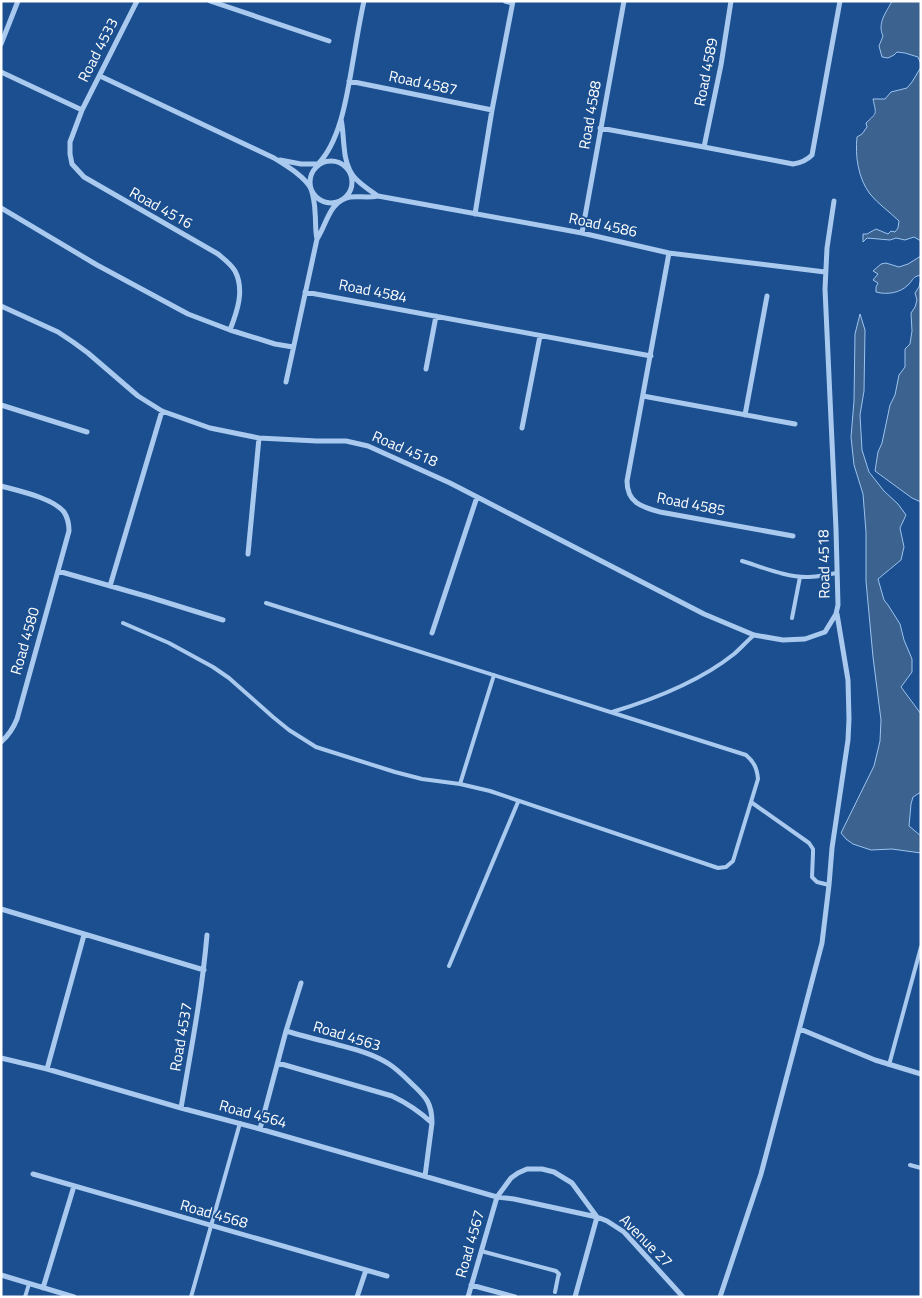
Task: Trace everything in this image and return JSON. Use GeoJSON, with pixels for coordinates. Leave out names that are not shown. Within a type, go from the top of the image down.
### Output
{"type":"FeatureCollection","features":[{"type":"Feature","properties":{"kind":"street"},"geometry":{"type":"LineString","coordinates":[[1,44],[18,1]]}},
{"type":"Feature","properties":{"kind":"street","name":"Road 4533"},"geometry":{"type":"LineString","coordinates":[[82,110],[136,1]]}},
{"type":"Feature","properties":{"kind":"street"},"geometry":{"type":"LineString","coordinates":[[210,1],[329,41]]}},
{"type":"Feature","properties":{"kind":"street"},"geometry":{"type":"LineString","coordinates":[[317,239],[310,175],[330,148],[341,119],[364,1]]}},
{"type":"Feature","properties":{"kind":"street"},"geometry":{"type":"LineString","coordinates":[[474,214],[513,2],[505,1]]}},
{"type":"Feature","properties":{"kind":"street","name":"Road 4588"},"geometry":{"type":"LineString","coordinates":[[582,233],[624,1]]}},
{"type":"Feature","properties":{"kind":"street","name":"Road 4589"},"geometry":{"type":"LineString","coordinates":[[704,147],[732,1]]}},
{"type":"Feature","properties":{"kind":"street"},"geometry":{"type":"LineString","coordinates":[[600,128],[793,164],[801,163],[812,155],[840,1]]}},
{"type":"Feature","properties":{"kind":"street"},"geometry":{"type":"LineString","coordinates":[[1,72],[82,110]]}},
{"type":"Feature","properties":{"kind":"street"},"geometry":{"type":"LineString","coordinates":[[100,76],[274,158],[288,167],[311,188],[318,199],[324,202],[338,202],[344,199]]}},
{"type":"Feature","properties":{"kind":"street","name":"Road 4587"},"geometry":{"type":"LineString","coordinates":[[349,81],[492,110]]}},
{"type":"Feature","properties":{"kind":"street","name":"Road 4516"},"geometry":{"type":"LineString","coordinates":[[82,110],[70,142],[72,164],[90,181],[218,254],[227,262],[235,271],[240,293],[238,308],[230,330]]}},
{"type":"Feature","properties":{"kind":"street"},"geometry":{"type":"LineString","coordinates":[[286,382],[317,239],[322,232],[330,210],[344,199],[351,188],[352,181],[344,149],[344,130],[341,119]]}},
{"type":"Feature","properties":{"kind":"street"},"geometry":{"type":"LineString","coordinates":[[274,158],[301,164],[318,164],[331,160],[343,164],[348,169]]}},
{"type":"Feature","properties":{"kind":"street","name":"Road 4586"},"geometry":{"type":"LineString","coordinates":[[348,169],[362,185],[378,196]]}},
{"type":"Feature","properties":{"kind":"street","name":"Road 4586"},"geometry":{"type":"LineString","coordinates":[[344,199],[378,196],[582,233],[669,252],[825,272]]}},
{"type":"Feature","properties":{"kind":"street","name":"Road 4518"},"geometry":{"type":"LineString","coordinates":[[1,306],[58,332],[88,353],[138,396],[162,412],[210,428],[259,438],[317,442],[346,441],[368,446],[425,471],[477,497],[704,614],[754,635],[783,640],[805,639],[825,632],[836,614],[838,604],[836,519],[825,306],[827,248],[834,201]]}},
{"type":"Feature","properties":{"kind":"street"},"geometry":{"type":"LineString","coordinates":[[1,208],[97,265],[188,314],[230,330],[275,344],[293,347]]}},
{"type":"Feature","properties":{"kind":"street","name":"Road 4585"},"geometry":{"type":"LineString","coordinates":[[669,252],[627,488],[637,504],[646,508],[793,536]]}},
{"type":"Feature","properties":{"kind":"street","name":"Road 4584"},"geometry":{"type":"LineString","coordinates":[[305,292],[651,356]]}},
{"type":"Feature","properties":{"kind":"street"},"geometry":{"type":"LineString","coordinates":[[745,415],[767,296]]}},
{"type":"Feature","properties":{"kind":"street"},"geometry":{"type":"LineString","coordinates":[[426,369],[436,316]]}},
{"type":"Feature","properties":{"kind":"street"},"geometry":{"type":"LineString","coordinates":[[522,428],[540,336]]}},
{"type":"Feature","properties":{"kind":"street"},"geometry":{"type":"LineString","coordinates":[[643,396],[795,424]]}},
{"type":"Feature","properties":{"kind":"street"},"geometry":{"type":"LineString","coordinates":[[1,405],[87,432]]}},
{"type":"Feature","properties":{"kind":"street"},"geometry":{"type":"LineString","coordinates":[[110,586],[162,412]]}},
{"type":"Feature","properties":{"kind":"street"},"geometry":{"type":"LineString","coordinates":[[248,554],[259,438]]}},
{"type":"Feature","properties":{"kind":"street","name":"Road 4580"},"geometry":{"type":"LineString","coordinates":[[1,486],[48,500],[58,506],[65,513],[70,531],[17,719],[8,736],[1,742]]}},
{"type":"Feature","properties":{"kind":"street"},"geometry":{"type":"LineString","coordinates":[[432,633],[477,497]]}},
{"type":"Feature","properties":{"kind":"street"},"geometry":{"type":"LineString","coordinates":[[58,571],[223,620]]}},
{"type":"Feature","properties":{"kind":"street"},"geometry":{"type":"LineString","coordinates":[[720,1297],[761,1174],[822,943],[832,848],[850,719],[848,680],[836,614]]}},
{"type":"Feature","properties":{"kind":"street"},"geometry":{"type":"LineString","coordinates":[[1,909],[204,970]]}},
{"type":"Feature","properties":{"kind":"street"},"geometry":{"type":"LineString","coordinates":[[47,1069],[84,935]]}},
{"type":"Feature","properties":{"kind":"street","name":"Road 4537"},"geometry":{"type":"LineString","coordinates":[[181,1108],[204,970],[207,935]]}},
{"type":"Feature","properties":{"kind":"street"},"geometry":{"type":"LineString","coordinates":[[260,1129],[301,983]]}},
{"type":"Feature","properties":{"kind":"street"},"geometry":{"type":"LineString","coordinates":[[800,1028],[875,1060],[921,1074]]}},
{"type":"Feature","properties":{"kind":"street","name":"Road 4563"},"geometry":{"type":"LineString","coordinates":[[286,1032],[375,1056],[402,1073],[428,1099],[431,1106],[432,1123],[425,1176]]}},
{"type":"Feature","properties":{"kind":"street","name":"Road 4564"},"geometry":{"type":"LineString","coordinates":[[1,1058],[47,1069],[497,1197]]}},
{"type":"Feature","properties":{"kind":"street"},"geometry":{"type":"LineString","coordinates":[[278,1063],[392,1096],[413,1108],[432,1123]]}},
{"type":"Feature","properties":{"kind":"street"},"geometry":{"type":"LineString","coordinates":[[497,1197],[511,1178],[518,1173],[542,1168],[554,1172],[572,1183],[598,1216],[575,1297]]}},
{"type":"Feature","properties":{"kind":"street","name":"Road 4568"},"geometry":{"type":"LineString","coordinates":[[33,1174],[387,1276]]}},
{"type":"Feature","properties":{"kind":"street"},"geometry":{"type":"LineString","coordinates":[[43,1288],[74,1186]]}},
{"type":"Feature","properties":{"kind":"street","name":"Avenue 27"},"geometry":{"type":"LineString","coordinates":[[497,1197],[598,1216],[611,1223],[624,1232],[682,1297]]}},
{"type":"Feature","properties":{"kind":"street","name":"Road 4567"},"geometry":{"type":"LineString","coordinates":[[468,1297],[497,1197]]}},
{"type":"Feature","properties":{"kind":"street"},"geometry":{"type":"LineString","coordinates":[[357,1297],[366,1270]]}},
{"type":"Feature","properties":{"kind":"street"},"geometry":{"type":"LineString","coordinates":[[1,1275],[74,1297]]}},
{"type":"Feature","properties":{"kind":"street"},"geometry":{"type":"LineString","coordinates":[[471,1285],[515,1297]]}},
{"type":"Feature","properties":{"kind":"lane"},"geometry":{"type":"LineString","coordinates":[[742,561],[800,577],[837,573]]}},
{"type":"Feature","properties":{"kind":"lane"},"geometry":{"type":"LineString","coordinates":[[792,618],[800,577]]}},
{"type":"Feature","properties":{"kind":"lane"},"geometry":{"type":"LineString","coordinates":[[123,623],[169,642],[213,667],[236,684],[273,718],[316,747],[395,772],[490,791],[518,802],[713,866],[726,867],[733,860],[757,785],[758,772],[752,760],[746,755],[266,603]]}},
{"type":"Feature","properties":{"kind":"lane"},"geometry":{"type":"LineString","coordinates":[[612,712],[655,698],[695,678],[734,654],[754,635]]}},
{"type":"Feature","properties":{"kind":"lane"},"geometry":{"type":"LineString","coordinates":[[460,784],[494,674]]}},
{"type":"Feature","properties":{"kind":"lane"},"geometry":{"type":"LineString","coordinates":[[449,966],[518,802]]}},
{"type":"Feature","properties":{"kind":"lane"},"geometry":{"type":"LineString","coordinates":[[751,802],[809,843],[813,853],[812,877],[817,882],[829,885]]}},
{"type":"Feature","properties":{"kind":"lane"},"geometry":{"type":"LineString","coordinates":[[890,1065],[921,947]]}},
{"type":"Feature","properties":{"kind":"lane"},"geometry":{"type":"LineString","coordinates":[[191,1297],[240,1124]]}},
{"type":"Feature","properties":{"kind":"lane"},"geometry":{"type":"LineString","coordinates":[[910,1165],[921,1168]]}},
{"type":"Feature","properties":{"kind":"lane"},"geometry":{"type":"LineString","coordinates":[[481,1251],[558,1272],[555,1292]]}},
{"type":"Feature","properties":{"kind":"lane"},"geometry":{"type":"LineString","coordinates":[[26,1297],[29,1284]]}},
{"type":"Feature","properties":{"kind":"water"},"geometry":{"type":"Polygon","coordinates":[[[892,1],[921,1],[921,64],[918,57],[905,53],[897,52],[888,58],[882,57],[879,46],[883,36],[881,27],[892,1]]]}},
{"type":"Feature","properties":{"kind":"water"},"geometry":{"type":"Polygon","coordinates":[[[921,67],[921,241],[914,237],[905,240],[896,238],[890,240],[867,238],[863,242],[863,234],[876,229],[888,234],[891,231],[895,232],[899,221],[866,188],[858,167],[857,137],[862,134],[867,127],[866,123],[874,115],[873,99],[885,99],[891,92],[907,88],[921,67]]]}},
{"type":"Feature","properties":{"kind":"water"},"geometry":{"type":"Polygon","coordinates":[[[921,256],[921,275],[915,277],[905,288],[897,292],[876,292],[878,283],[873,280],[878,274],[873,271],[881,264],[886,263],[899,267],[921,256]]]}},
{"type":"Feature","properties":{"kind":"water"},"geometry":{"type":"Polygon","coordinates":[[[921,279],[921,502],[912,498],[875,471],[890,405],[895,395],[899,375],[905,367],[905,349],[910,344],[912,331],[911,313],[915,307],[917,300],[915,293],[921,279]]]}},
{"type":"Feature","properties":{"kind":"water"},"geometry":{"type":"Polygon","coordinates":[[[860,314],[865,330],[864,391],[860,415],[862,450],[869,472],[906,515],[900,528],[904,547],[901,560],[878,579],[884,600],[900,624],[912,659],[912,672],[901,687],[921,714],[921,792],[913,797],[909,826],[921,836],[921,853],[892,849],[871,850],[853,844],[841,833],[874,766],[880,741],[881,720],[866,581],[866,532],[863,494],[854,465],[851,437],[854,401],[855,334],[860,314]]]}}]}
